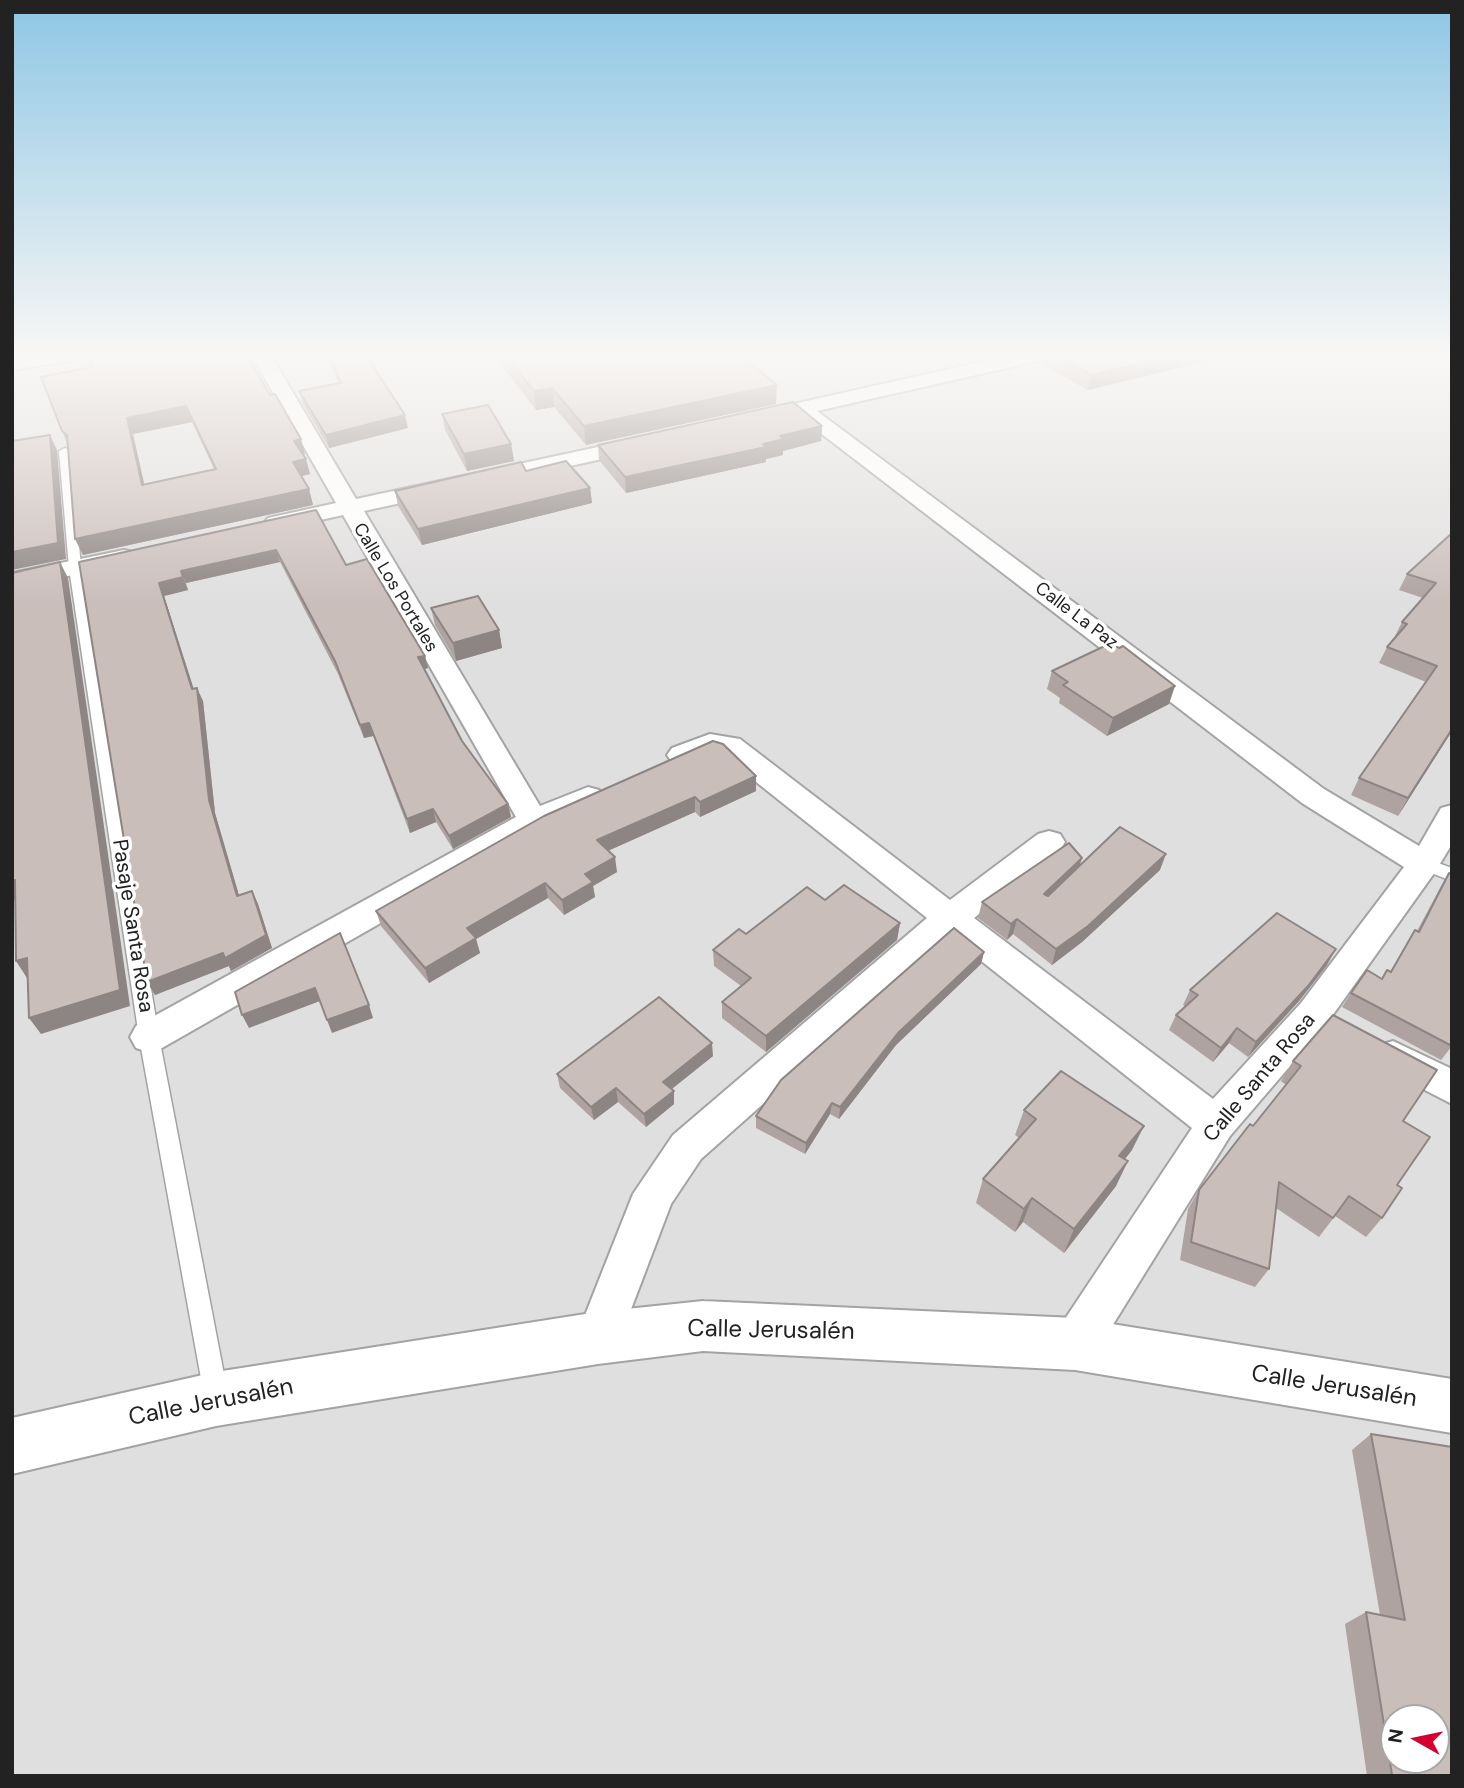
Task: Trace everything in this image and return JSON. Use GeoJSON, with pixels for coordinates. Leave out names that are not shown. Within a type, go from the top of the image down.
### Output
{"type":"FeatureCollection","features":[{"type":"Feature","properties":{"kind":"street","name":"Calle Los Portales"},"geometry":{"type":"LineString","coordinates":[[307,437],[534,821]]}},
{"type":"Feature","properties":{"kind":"street","name":"Calle La Paz"},"geometry":{"type":"LineString","coordinates":[[840,437],[1314,796],[1438,869]]}},
{"type":"Feature","properties":{"kind":"street"},"geometry":{"type":"LineString","coordinates":[[252,528],[655,441]]}},
{"type":"Feature","properties":{"kind":"street"},"geometry":{"type":"LineString","coordinates":[[12,581],[143,552]]}},
{"type":"Feature","properties":{"kind":"street"},"geometry":{"type":"LineString","coordinates":[[660,765],[710,743],[730,746],[1216,1124]]}},
{"type":"Feature","properties":{"kind":"street"},"geometry":{"type":"LineString","coordinates":[[149,1037],[534,821],[609,788]]}},
{"type":"Feature","properties":{"kind":"street","name":"Calle Santa Rosa"},"geometry":{"type":"LineString","coordinates":[[1075,1344],[1216,1124],[1438,869],[1452,816]]}},
{"type":"Feature","properties":{"kind":"street"},"geometry":{"type":"LineString","coordinates":[[598,1338],[654,1194],[687,1147],[950,918],[1049,842]]}},
{"type":"Feature","properties":{"kind":"street"},"geometry":{"type":"LineString","coordinates":[[1314,1013],[1452,1088]]}},
{"type":"Feature","properties":{"kind":"street","name":"Calle Jerusalén"},"geometry":{"type":"LineString","coordinates":[[12,1446],[216,1399],[598,1338],[703,1326],[1075,1344],[1452,1406]]}},
{"type":"Feature","properties":{"kind":"lane","name":"Pasaje Santa Rosa"},"geometry":{"type":"LineString","coordinates":[[65,451],[75,568],[149,1037],[216,1399]]}},
{"type":"Feature","properties":{"kind":"shaded area"},"geometry":{"type":"Polygon","coordinates":[[[12,437],[1452,437],[1452,1776],[12,1776],[12,437]]]}},
{"type":"Feature","properties":{"kind":"building"},"geometry":{"type":"Polygon","coordinates":[[[50,437],[58,543],[12,552],[12,441],[50,437]]]}},
{"type":"Feature","properties":{"kind":"building"},"geometry":{"type":"Polygon","coordinates":[[[67,437],[131,437],[142,485],[216,469],[201,437],[301,439],[294,441],[306,459],[293,462],[309,489],[75,539],[67,437]]]}},
{"type":"Feature","properties":{"kind":"building"},"geometry":{"type":"Polygon","coordinates":[[[455,437],[507,437],[511,444],[464,454],[455,437]]]}},
{"type":"Feature","properties":{"kind":"building"},"geometry":{"type":"Polygon","coordinates":[[[632,437],[784,439],[763,444],[766,447],[625,477],[598,445],[632,437]]]}},
{"type":"Feature","properties":{"kind":"building"},"geometry":{"type":"Polygon","coordinates":[[[566,461],[590,488],[418,529],[395,491],[521,462],[526,471],[566,461]]]}},
{"type":"Feature","properties":{"kind":"building"},"geometry":{"type":"Polygon","coordinates":[[[316,510],[346,565],[367,559],[425,656],[418,657],[462,741],[508,804],[449,836],[433,809],[407,819],[369,723],[360,725],[335,661],[276,550],[181,571],[183,577],[159,583],[192,689],[197,688],[209,800],[237,896],[252,891],[266,935],[225,958],[223,953],[147,982],[79,562],[316,510]]]}},
{"type":"Feature","properties":{"kind":"building"},"geometry":{"type":"Polygon","coordinates":[[[1452,533],[1452,729],[1408,798],[1359,778],[1437,666],[1387,647],[1407,624],[1402,622],[1436,583],[1407,574],[1452,533]]]}},
{"type":"Feature","properties":{"kind":"building"},"geometry":{"type":"Polygon","coordinates":[[[60,562],[120,990],[29,1018],[27,958],[16,961],[15,880],[12,881],[12,573],[60,562]]]}},
{"type":"Feature","properties":{"kind":"building"},"geometry":{"type":"Polygon","coordinates":[[[478,596],[499,630],[453,643],[431,608],[478,596]]]}},
{"type":"Feature","properties":{"kind":"building"},"geometry":{"type":"Polygon","coordinates":[[[1111,643],[1119,648],[1123,646],[1175,686],[1113,718],[1063,685],[1068,682],[1052,671],[1111,643]]]}},
{"type":"Feature","properties":{"kind":"building"},"geometry":{"type":"Polygon","coordinates":[[[713,741],[723,744],[756,776],[700,802],[695,797],[597,840],[615,857],[585,874],[593,882],[562,900],[545,883],[467,928],[476,938],[425,968],[376,911],[544,816],[713,741]]]}},
{"type":"Feature","properties":{"kind":"building"},"geometry":{"type":"Polygon","coordinates":[[[1120,827],[1166,854],[1088,926],[1056,949],[1017,919],[1011,924],[982,902],[1069,843],[1082,858],[1044,894],[1048,896],[1120,827]]]}},
{"type":"Feature","properties":{"kind":"building"},"geometry":{"type":"Polygon","coordinates":[[[1449,873],[1452,875],[1452,1046],[1351,993],[1367,970],[1382,979],[1387,970],[1391,972],[1415,930],[1419,932],[1449,873]]]}},
{"type":"Feature","properties":{"kind":"building"},"geometry":{"type":"Polygon","coordinates":[[[844,885],[900,923],[766,1036],[722,1002],[751,978],[713,950],[739,929],[746,934],[807,887],[825,900],[844,885]]]}},
{"type":"Feature","properties":{"kind":"building"},"geometry":{"type":"Polygon","coordinates":[[[1277,913],[1336,949],[1308,986],[1256,1042],[1237,1028],[1221,1048],[1176,1015],[1198,995],[1190,990],[1277,913]]]}},
{"type":"Feature","properties":{"kind":"building"},"geometry":{"type":"Polygon","coordinates":[[[954,928],[984,952],[898,1033],[840,1107],[832,1103],[806,1143],[756,1116],[781,1080],[954,928]]]}},
{"type":"Feature","properties":{"kind":"building"},"geometry":{"type":"Polygon","coordinates":[[[340,933],[369,1005],[327,1020],[315,988],[242,1015],[235,992],[340,933]]]}},
{"type":"Feature","properties":{"kind":"building"},"geometry":{"type":"Polygon","coordinates":[[[659,997],[712,1043],[663,1082],[674,1091],[644,1114],[616,1088],[591,1107],[557,1074],[659,997]]]}},
{"type":"Feature","properties":{"kind":"building"},"geometry":{"type":"Polygon","coordinates":[[[1333,1015],[1437,1070],[1403,1121],[1430,1137],[1397,1185],[1402,1188],[1382,1218],[1349,1196],[1333,1218],[1279,1182],[1269,1269],[1191,1242],[1199,1190],[1250,1124],[1253,1126],[1301,1066],[1293,1061],[1333,1015]]]}},
{"type":"Feature","properties":{"kind":"building"},"geometry":{"type":"Polygon","coordinates":[[[1061,1071],[1144,1126],[1119,1156],[1128,1161],[1074,1229],[1032,1198],[1024,1209],[983,1179],[1036,1119],[1024,1110],[1061,1071]]]}},
{"type":"Feature","properties":{"kind":"building"},"geometry":{"type":"Polygon","coordinates":[[[1371,1434],[1452,1447],[1452,1776],[1392,1775],[1450,1774],[1450,1704],[1381,1704],[1366,1612],[1405,1620],[1371,1434]]]}}]}
